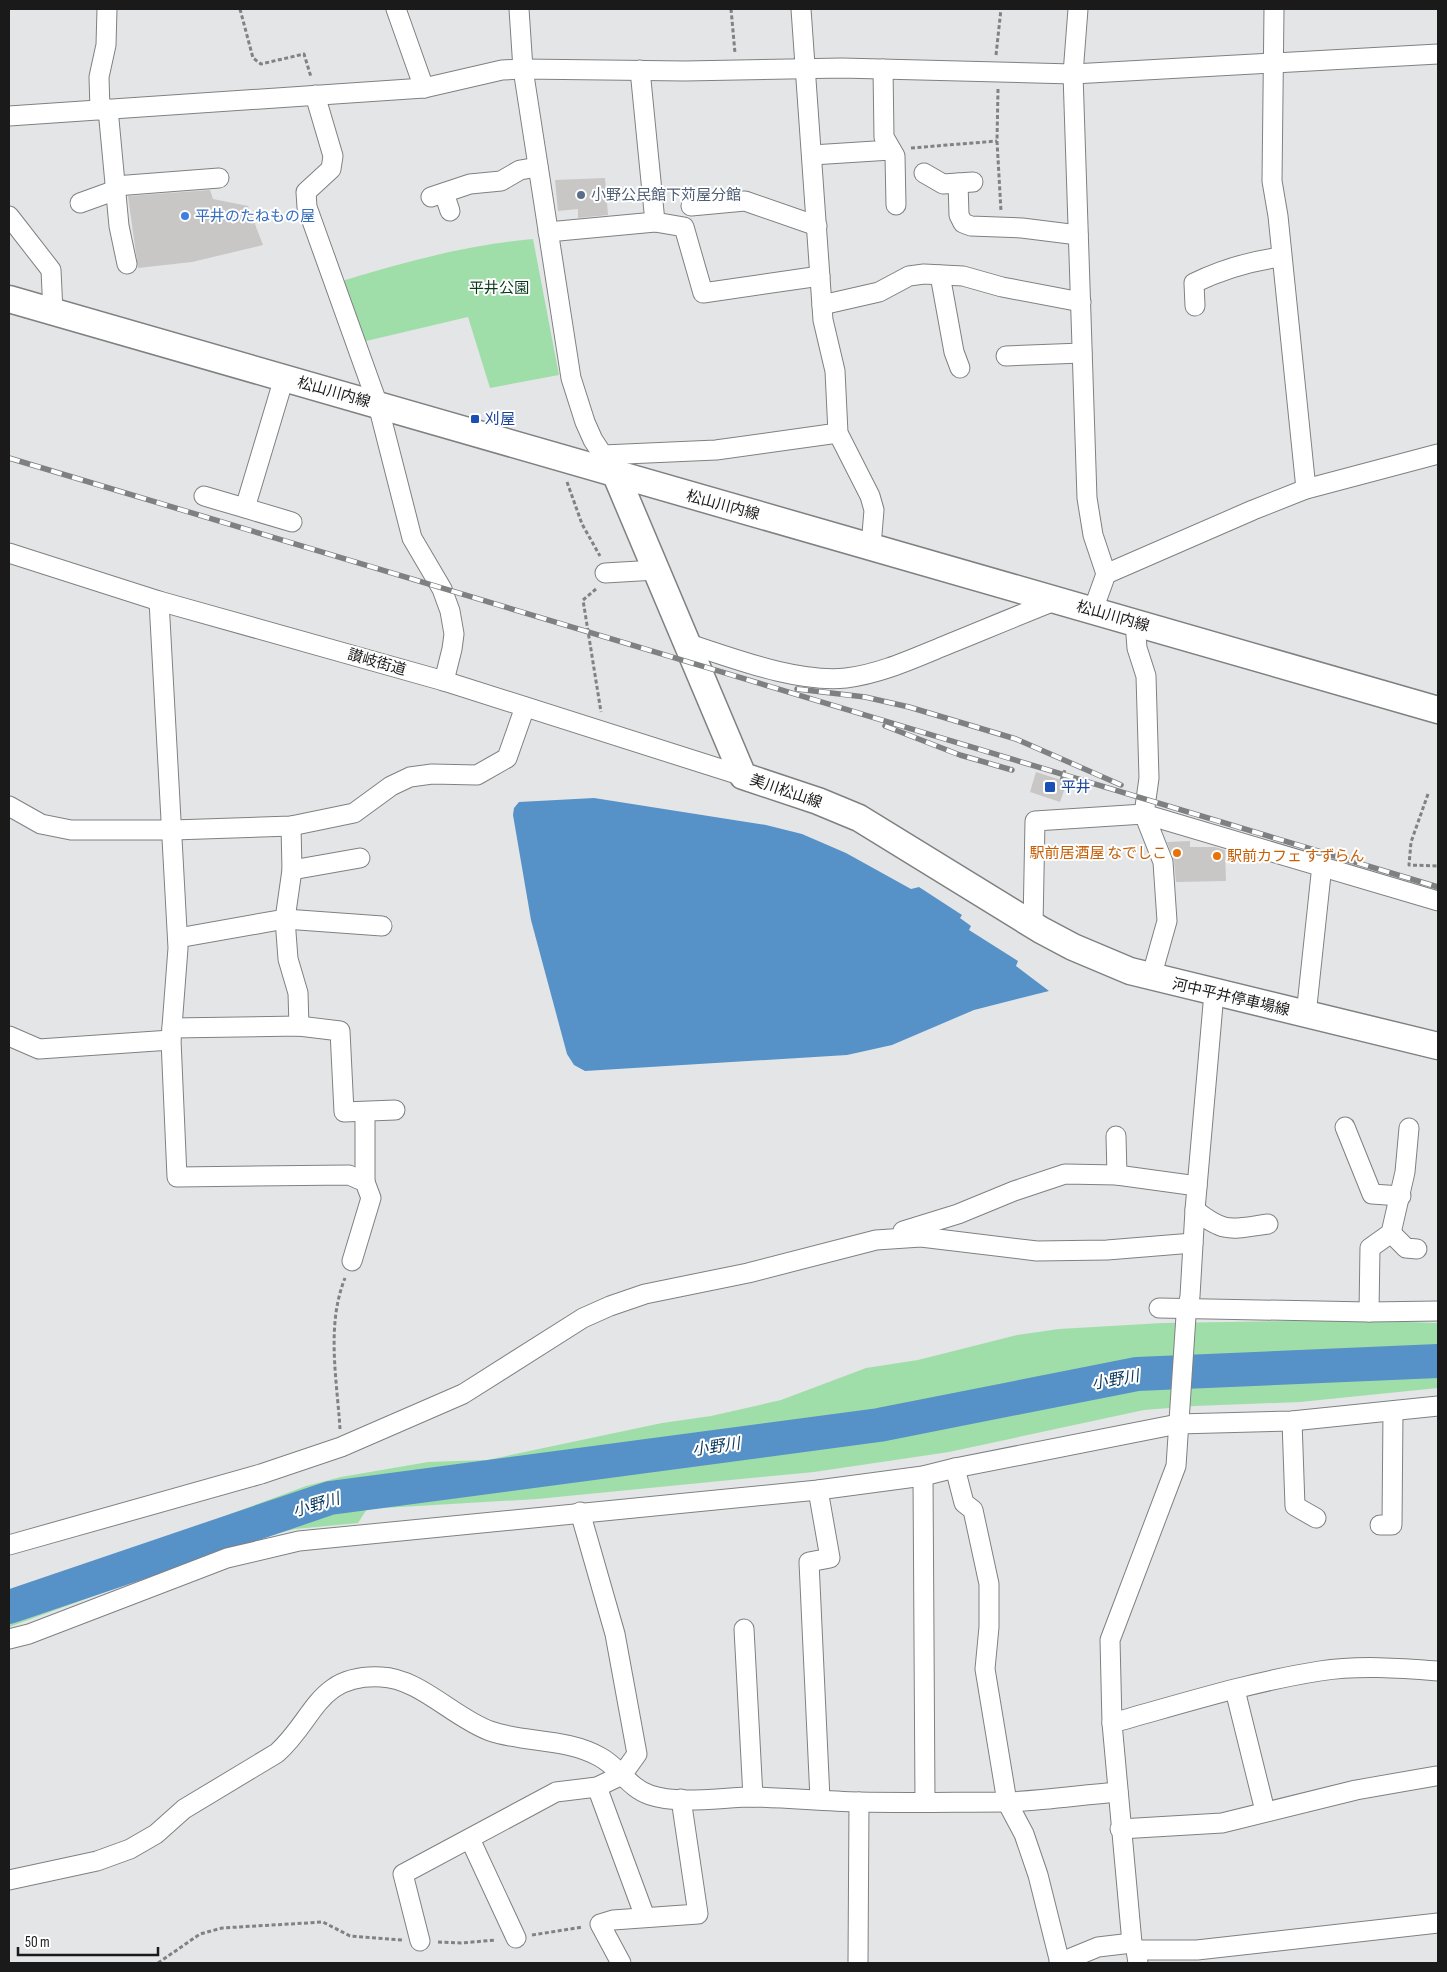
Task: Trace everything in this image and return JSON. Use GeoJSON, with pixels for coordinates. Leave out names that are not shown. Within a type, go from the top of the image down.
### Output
{"type":"FeatureCollection","features":[{"type":"Feature","properties":{"kind":"main road","name":"松山川内線"},"geometry":{"type":"LineString","coordinates":[[9,299],[562,459],[609,465],[871,546],[1438,710]]}},
{"type":"Feature","properties":{"kind":"main road","name":"美川松山線"},"geometry":{"type":"LineString","coordinates":[[609,465],[656,570],[743,776],[818,801],[859,818],[1033,924]]}},
{"type":"Feature","properties":{"kind":"main road","name":"河中平井停車場線"},"geometry":{"type":"LineString","coordinates":[[1033,924],[1082,951],[1151,978],[1438,1046]]}},
{"type":"Feature","properties":{"kind":"street"},"geometry":{"type":"LineString","coordinates":[[107,9],[106,45],[99,77],[126,264]]}},
{"type":"Feature","properties":{"kind":"street"},"geometry":{"type":"LineString","coordinates":[[396,9],[424,88]]}},
{"type":"Feature","properties":{"kind":"street"},"geometry":{"type":"LineString","coordinates":[[519,9],[523,69],[571,378],[585,422],[609,465],[838,433]]}},
{"type":"Feature","properties":{"kind":"street"},"geometry":{"type":"LineString","coordinates":[[802,9],[822,320],[835,372],[838,433],[870,496],[874,510],[871,546]]}},
{"type":"Feature","properties":{"kind":"street"},"geometry":{"type":"LineString","coordinates":[[1078,9],[1073,74],[1087,498],[1092,535],[1106,574],[1093,610]]}},
{"type":"Feature","properties":{"kind":"street"},"geometry":{"type":"LineString","coordinates":[[1274,9],[1272,181],[1306,490]]}},
{"type":"Feature","properties":{"kind":"street"},"geometry":{"type":"LineString","coordinates":[[9,116],[424,88],[502,70],[523,69],[883,69],[1073,74],[1438,54]]}},
{"type":"Feature","properties":{"kind":"street"},"geometry":{"type":"LineString","coordinates":[[883,69],[884,137],[895,156],[896,205]]}},
{"type":"Feature","properties":{"kind":"street"},"geometry":{"type":"LineString","coordinates":[[640,70],[655,222]]}},
{"type":"Feature","properties":{"kind":"street"},"geometry":{"type":"LineString","coordinates":[[316,95],[333,156],[331,168],[306,192],[307,207],[378,405],[412,538],[442,589],[450,611],[454,634],[444,681]]}},
{"type":"Feature","properties":{"kind":"street"},"geometry":{"type":"LineString","coordinates":[[812,155],[891,150]]}},
{"type":"Feature","properties":{"kind":"street"},"geometry":{"type":"LineString","coordinates":[[450,211],[438,195],[470,184],[501,181],[520,170],[538,167]]}},
{"type":"Feature","properties":{"kind":"street"},"geometry":{"type":"LineString","coordinates":[[924,173],[943,184],[966,183],[959,215],[963,223],[971,226],[1078,235]]}},
{"type":"Feature","properties":{"kind":"street"},"geometry":{"type":"LineString","coordinates":[[80,204],[116,188],[219,178]]}},
{"type":"Feature","properties":{"kind":"street"},"geometry":{"type":"LineString","coordinates":[[691,206],[745,200],[817,226]]}},
{"type":"Feature","properties":{"kind":"street"},"geometry":{"type":"LineString","coordinates":[[9,216],[51,270],[53,312]]}},
{"type":"Feature","properties":{"kind":"street"},"geometry":{"type":"LineString","coordinates":[[548,232],[655,222],[684,227],[703,293],[820,276]]}},
{"type":"Feature","properties":{"kind":"street"},"geometry":{"type":"LineString","coordinates":[[1195,306],[1194,283],[1219,270],[1254,261],[1281,257]]}},
{"type":"Feature","properties":{"kind":"street"},"geometry":{"type":"LineString","coordinates":[[822,306],[878,292],[909,276],[940,275],[963,276],[1002,287],[1081,302]]}},
{"type":"Feature","properties":{"kind":"street"},"geometry":{"type":"LineString","coordinates":[[940,275],[954,352],[960,368]]}},
{"type":"Feature","properties":{"kind":"street"},"geometry":{"type":"LineString","coordinates":[[1006,356],[1082,354]]}},
{"type":"Feature","properties":{"kind":"street"},"geometry":{"type":"LineString","coordinates":[[245,508],[284,378]]}},
{"type":"Feature","properties":{"kind":"street"},"geometry":{"type":"LineString","coordinates":[[1106,574],[1253,510],[1306,490],[1438,454]]}},
{"type":"Feature","properties":{"kind":"street"},"geometry":{"type":"LineString","coordinates":[[204,496],[292,522]]}},
{"type":"Feature","properties":{"kind":"street","name":"讃岐街道"},"geometry":{"type":"LineString","coordinates":[[9,553],[159,601],[444,681],[743,776]]}},
{"type":"Feature","properties":{"kind":"street"},"geometry":{"type":"LineString","coordinates":[[604,573],[656,570]]}},
{"type":"Feature","properties":{"kind":"street"},"geometry":{"type":"LineString","coordinates":[[686,643],[768,669],[806,676],[845,678],[873,672],[907,661],[1057,600]]}},
{"type":"Feature","properties":{"kind":"street"},"geometry":{"type":"LineString","coordinates":[[159,601],[178,938],[172,1034],[178,1177],[349,1176],[365,1182]]}},
{"type":"Feature","properties":{"kind":"street"},"geometry":{"type":"LineString","coordinates":[[1135,622],[1137,648],[1146,676],[1149,778],[1144,814],[1163,862],[1167,921],[1151,978]]}},
{"type":"Feature","properties":{"kind":"street"},"geometry":{"type":"LineString","coordinates":[[9,806],[41,824],[71,830],[173,830],[292,826],[354,813],[391,786],[410,777],[432,774],[477,775],[507,758],[524,707]]}},
{"type":"Feature","properties":{"kind":"street"},"geometry":{"type":"LineString","coordinates":[[1033,924],[1035,821],[1144,814],[1322,865],[1438,901]]}},
{"type":"Feature","properties":{"kind":"street"},"geometry":{"type":"LineString","coordinates":[[292,826],[292,870],[285,919],[288,959],[298,993],[300,1026]]}},
{"type":"Feature","properties":{"kind":"street"},"geometry":{"type":"LineString","coordinates":[[292,870],[360,858]]}},
{"type":"Feature","properties":{"kind":"street"},"geometry":{"type":"LineString","coordinates":[[1306,1015],[1322,865]]}},
{"type":"Feature","properties":{"kind":"street"},"geometry":{"type":"LineString","coordinates":[[178,938],[285,919],[382,926]]}},
{"type":"Feature","properties":{"kind":"street"},"geometry":{"type":"LineString","coordinates":[[1135,1952],[1120,1829],[1112,1723],[1110,1640],[1176,1466],[1186,1313],[1190,1296],[1195,1210],[1214,993]]}},
{"type":"Feature","properties":{"kind":"street"},"geometry":{"type":"LineString","coordinates":[[9,1036],[39,1049],[172,1034],[300,1026],[340,1031],[344,1112],[395,1110]]}},
{"type":"Feature","properties":{"kind":"street"},"geometry":{"type":"LineString","coordinates":[[352,1261],[371,1198],[365,1182],[365,1112]]}},
{"type":"Feature","properties":{"kind":"street"},"geometry":{"type":"LineString","coordinates":[[1346,1127],[1372,1194],[1401,1196]]}},
{"type":"Feature","properties":{"kind":"street"},"geometry":{"type":"LineString","coordinates":[[1369,1312],[1370,1248],[1391,1233],[1401,1196],[1409,1128]]}},
{"type":"Feature","properties":{"kind":"street"},"geometry":{"type":"LineString","coordinates":[[1116,1136],[1118,1176]]}},
{"type":"Feature","properties":{"kind":"street"},"geometry":{"type":"LineString","coordinates":[[9,1545],[261,1474],[341,1447],[463,1394],[583,1318],[645,1294],[748,1273],[876,1240],[958,1214],[1014,1191],[1065,1174],[1118,1176],[1197,1186]]}},
{"type":"Feature","properties":{"kind":"street"},"geometry":{"type":"LineString","coordinates":[[1195,1210],[1214,1224],[1231,1230],[1268,1224]]}},
{"type":"Feature","properties":{"kind":"street"},"geometry":{"type":"LineString","coordinates":[[1391,1233],[1406,1248],[1417,1249]]}},
{"type":"Feature","properties":{"kind":"street"},"geometry":{"type":"LineString","coordinates":[[876,1240],[921,1237],[1037,1251],[1107,1250],[1193,1243]]}},
{"type":"Feature","properties":{"kind":"street"},"geometry":{"type":"LineString","coordinates":[[1159,1308],[1186,1313],[1438,1310]]}},
{"type":"Feature","properties":{"kind":"street"},"geometry":{"type":"LineString","coordinates":[[9,1639],[29,1634],[227,1558],[260,1549],[340,1535],[818,1490],[923,1476],[1178,1420],[1292,1421],[1438,1406]]}},
{"type":"Feature","properties":{"kind":"street"},"geometry":{"type":"LineString","coordinates":[[1380,1525],[1392,1525],[1393,1411]]}},
{"type":"Feature","properties":{"kind":"street"},"geometry":{"type":"LineString","coordinates":[[1292,1421],[1296,1506],[1316,1518]]}},
{"type":"Feature","properties":{"kind":"street"},"geometry":{"type":"LineString","coordinates":[[955,1468],[964,1503],[973,1510],[988,1584],[989,1627],[985,1669],[1007,1802],[1024,1834],[1030,1850],[1060,1963],[1098,1947],[1135,1952],[1197,1950],[1438,1923]]}},
{"type":"Feature","properties":{"kind":"street"},"geometry":{"type":"LineString","coordinates":[[923,1476],[925,1801]]}},
{"type":"Feature","properties":{"kind":"street"},"geometry":{"type":"LineString","coordinates":[[818,1490],[830,1558],[809,1562],[820,1799]]}},
{"type":"Feature","properties":{"kind":"street"},"geometry":{"type":"LineString","coordinates":[[423,1941],[403,1874],[556,1792],[597,1787],[622,1775],[637,1754],[614,1634],[580,1512]]}},
{"type":"Feature","properties":{"kind":"street"},"geometry":{"type":"LineString","coordinates":[[744,1629],[753,1797]]}},
{"type":"Feature","properties":{"kind":"street"},"geometry":{"type":"LineString","coordinates":[[1112,1723],[1235,1690],[1321,1671],[1365,1668],[1438,1671]]}},
{"type":"Feature","properties":{"kind":"street"},"geometry":{"type":"LineString","coordinates":[[9,1880],[97,1861],[130,1849],[156,1834],[184,1809],[277,1753],[288,1743],[318,1700],[332,1688],[363,1677],[383,1677],[402,1681],[460,1717],[488,1730],[513,1738],[580,1748],[602,1758],[636,1788],[652,1796],[681,1799],[753,1797],[859,1802],[1007,1802],[1118,1792]]}},
{"type":"Feature","properties":{"kind":"street"},"geometry":{"type":"LineString","coordinates":[[1235,1690],[1265,1811]]}},
{"type":"Feature","properties":{"kind":"street"},"geometry":{"type":"LineString","coordinates":[[1120,1829],[1222,1823],[1356,1790],[1436,1776]]}},
{"type":"Feature","properties":{"kind":"street"},"geometry":{"type":"LineString","coordinates":[[597,1787],[645,1917]]}},
{"type":"Feature","properties":{"kind":"street"},"geometry":{"type":"LineString","coordinates":[[621,1963],[600,1924],[645,1917],[698,1914],[681,1799]]}},
{"type":"Feature","properties":{"kind":"street"},"geometry":{"type":"LineString","coordinates":[[858,1963],[859,1802]]}},
{"type":"Feature","properties":{"kind":"street"},"geometry":{"type":"LineString","coordinates":[[470,1839],[513,1938]]}},
{"type":"Feature","properties":{"kind":"path"},"geometry":{"type":"LineString","coordinates":[[240,9],[253,58],[256,62],[268,63],[304,54],[316,95]]}},
{"type":"Feature","properties":{"kind":"path"},"geometry":{"type":"LineString","coordinates":[[731,9],[737,70]]}},
{"type":"Feature","properties":{"kind":"path"},"geometry":{"type":"LineString","coordinates":[[1001,228],[996,71],[1002,9]]}},
{"type":"Feature","properties":{"kind":"path"},"geometry":{"type":"LineString","coordinates":[[891,150],[997,142]]}},
{"type":"Feature","properties":{"kind":"path"},"geometry":{"type":"LineString","coordinates":[[562,459],[570,496],[582,524],[600,556],[604,573],[599,587],[583,600],[605,732]]}},
{"type":"Feature","properties":{"kind":"path"},"geometry":{"type":"LineString","coordinates":[[1061,780],[1065,770]]}},
{"type":"Feature","properties":{"kind":"path"},"geometry":{"type":"LineString","coordinates":[[1428,794],[1411,842],[1409,865],[1438,866]]}},
{"type":"Feature","properties":{"kind":"path"},"geometry":{"type":"LineString","coordinates":[[341,1447],[334,1323],[338,1295],[352,1261]]}},
{"type":"Feature","properties":{"kind":"path"},"geometry":{"type":"LineString","coordinates":[[158,1963],[200,1934],[222,1928],[323,1922],[350,1936],[461,1943],[513,1938],[591,1926]]}},
{"type":"Feature","properties":{"kind":"green space","name":"平井公園"},"geometry":{"type":"Polygon","coordinates":[[[533,239],[559,375],[490,388],[468,317],[362,342],[339,282],[435,255],[484,245],[533,239]]]}},
{"type":"Feature","properties":{"kind":"green space"},"geometry":{"type":"Polygon","coordinates":[[[1351,1320],[1438,1323],[1438,1388],[1300,1402],[1144,1410],[949,1452],[814,1472],[537,1499],[367,1509],[358,1523],[295,1529],[239,1543],[9,1627],[9,1601],[29,1595],[106,1560],[306,1486],[341,1477],[428,1462],[487,1460],[662,1423],[711,1416],[781,1400],[866,1368],[918,1360],[1017,1335],[1059,1329],[1162,1323],[1351,1320]]]}},
{"type":"Feature","properties":{"kind":"water"},"geometry":{"type":"Polygon","coordinates":[[[594,798],[766,825],[802,834],[846,853],[911,889],[919,887],[962,915],[960,918],[971,926],[969,930],[1018,961],[1016,966],[1049,991],[974,1010],[892,1045],[847,1055],[585,1071],[574,1065],[567,1054],[531,920],[513,815],[514,808],[519,802],[594,798]]]}},
{"type":"Feature","properties":{"kind":"building","name":"小野公民館下苅屋分館"},"geometry":{"type":"Polygon","coordinates":[[[605,178],[608,215],[578,218],[578,209],[558,211],[555,180],[605,178]]]}},
{"type":"Feature","properties":{"kind":"building","name":"平井のたねもの屋"},"geometry":{"type":"Polygon","coordinates":[[[210,190],[213,199],[248,206],[263,245],[192,262],[138,268],[128,196],[210,190]]]}},
{"type":"Feature","properties":{"kind":"building"},"geometry":{"type":"Polygon","coordinates":[[[1036,772],[1067,782],[1060,802],[1030,792],[1036,772]]]}},
{"type":"Feature","properties":{"kind":"building"},"geometry":{"type":"Polygon","coordinates":[[[1190,841],[1190,847],[1215,847],[1225,850],[1226,881],[1176,882],[1174,861],[1167,842],[1190,841]]]}},
{"type":"Feature","properties":{"kind":"waterway","name":"小野川"},"geometry":{"type":"LineString","coordinates":[[9,1607],[330,1498],[879,1425],[1137,1374],[1438,1361]]}},
{"type":"Feature","properties":{"kind":"railway"},"geometry":{"type":"LineString","coordinates":[[9,458],[1438,887]]}},
{"type":"Feature","properties":{"kind":"railway"},"geometry":{"type":"LineString","coordinates":[[797,689],[865,697],[909,707],[1016,739],[1121,785]]}},
{"type":"Feature","properties":{"kind":"railway"},"geometry":{"type":"LineString","coordinates":[[885,726],[960,755],[1012,770]]}},
{"type":"Feature","properties":{"kind":"place","name":"小野公民館下苅屋分館"},"geometry":{"type":"Point","coordinates":[581,195]}},
{"type":"Feature","properties":{"kind":"place","name":"平井のたねもの屋"},"geometry":{"type":"Point","coordinates":[185,216]}},
{"type":"Feature","properties":{"kind":"place","name":"刈屋"},"geometry":{"type":"Point","coordinates":[475,419]}},
{"type":"Feature","properties":{"kind":"place","name":"平井"},"geometry":{"type":"Point","coordinates":[1050,787]}},
{"type":"Feature","properties":{"kind":"place","name":"駅前居酒屋 なでしこ"},"geometry":{"type":"Point","coordinates":[1177,853]}},
{"type":"Feature","properties":{"kind":"place","name":"駅前カフェ すずらん"},"geometry":{"type":"Point","coordinates":[1217,856]}}]}
